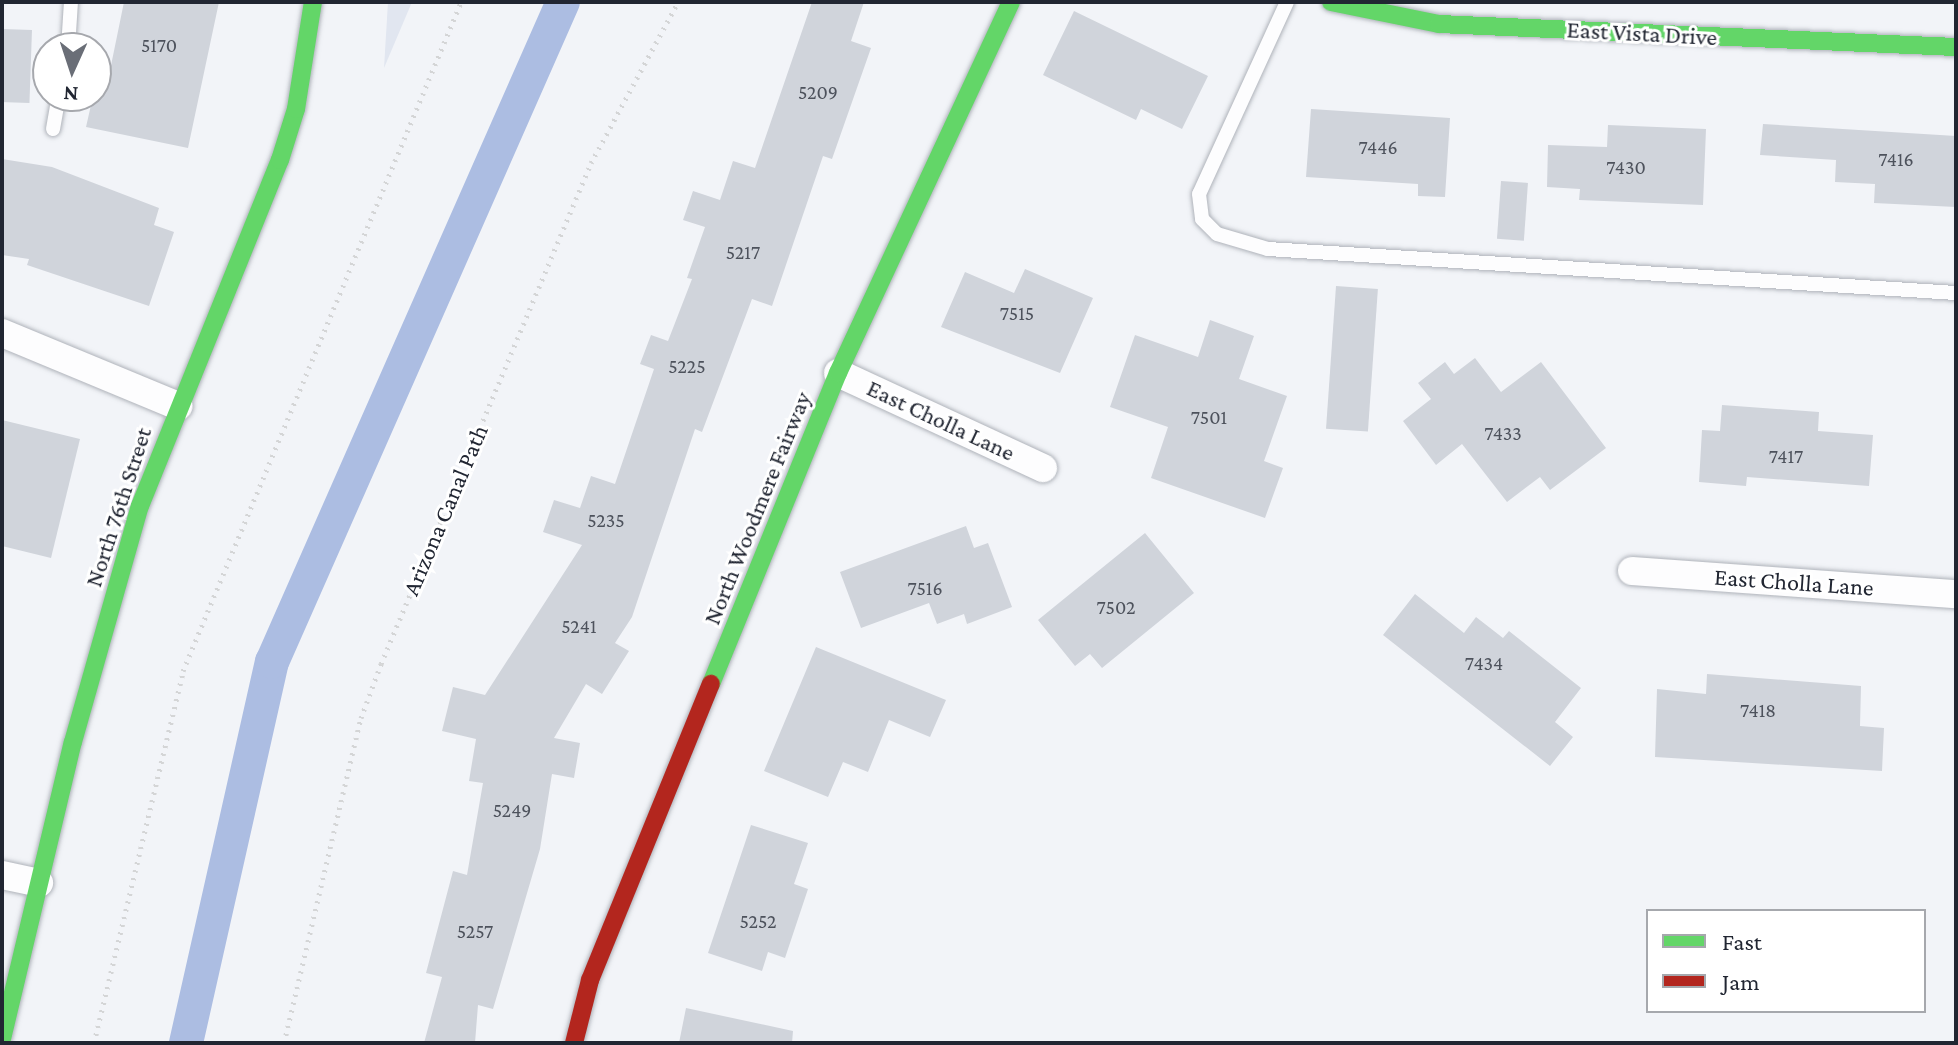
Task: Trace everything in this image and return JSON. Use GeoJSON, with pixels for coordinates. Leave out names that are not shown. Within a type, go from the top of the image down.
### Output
{"type":"FeatureCollection","features":[{"type":"Feature","properties":{"kind":"street","name":"North 76th Street"},"geometry":{"type":"LineString","coordinates":[[2,1039],[114,596],[178,406],[280,160],[296,109],[313,2]]}},
{"type":"Feature","properties":{"kind":"street","name":"North Woodmere Fairway"},"geometry":{"type":"LineString","coordinates":[[574,1043],[590,980],[838,373],[1011,2]]}},
{"type":"Feature","properties":{"kind":"street","name":"East Vista Drive"},"geometry":{"type":"LineString","coordinates":[[1331,2],[1439,24],[1956,47]]}},
{"type":"Feature","properties":{"kind":"street"},"geometry":{"type":"LineString","coordinates":[[2,333],[178,406]]}},
{"type":"Feature","properties":{"kind":"street","name":"East Cholla Lane"},"geometry":{"type":"LineString","coordinates":[[838,373],[1043,468]]}},
{"type":"Feature","properties":{"kind":"street","name":"East Cholla Lane"},"geometry":{"type":"LineString","coordinates":[[1632,571],[1956,594]]}},
{"type":"Feature","properties":{"kind":"street"},"geometry":{"type":"LineString","coordinates":[[2,875],[39,883]]}},
{"type":"Feature","properties":{"kind":"lane"},"geometry":{"type":"LineString","coordinates":[[69,32],[71,2]]}},
{"type":"Feature","properties":{"kind":"lane"},"geometry":{"type":"LineString","coordinates":[[1287,2],[1199,194],[1202,219],[1217,234],[1268,249],[1956,293]]}},
{"type":"Feature","properties":{"kind":"lane"},"geometry":{"type":"LineString","coordinates":[[53,129],[56,112]]}},
{"type":"Feature","properties":{"kind":"path"},"geometry":{"type":"LineString","coordinates":[[94,1043],[183,671],[461,2]]}},
{"type":"Feature","properties":{"kind":"path","name":"Arizona Canal Path"},"geometry":{"type":"LineString","coordinates":[[284,1043],[361,718],[376,677],[591,163],[678,2]]}},
{"type":"Feature","properties":{"kind":"shaded area"},"geometry":{"type":"Polygon","coordinates":[[[388,2],[412,2],[384,68],[388,2]]]}},
{"type":"Feature","properties":{"kind":"building"},"geometry":{"type":"Polygon","coordinates":[[[124,2],[219,2],[188,148],[86,127],[89,112],[112,112],[112,61],[124,2]]]}},
{"type":"Feature","properties":{"kind":"building"},"geometry":{"type":"Polygon","coordinates":[[[812,2],[864,2],[851,41],[871,48],[832,159],[823,156],[772,306],[752,299],[702,432],[695,429],[632,617],[615,643],[629,651],[602,694],[586,684],[554,738],[580,743],[574,778],[552,774],[540,849],[493,1009],[478,1005],[475,1043],[424,1043],[442,977],[426,973],[453,871],[467,875],[483,783],[469,781],[476,739],[442,731],[453,687],[485,695],[582,545],[543,532],[554,500],[580,508],[591,476],[615,484],[654,369],[640,364],[651,335],[668,341],[692,279],[687,278],[705,227],[683,220],[693,191],[720,200],[733,161],[755,168],[812,2]]]}},
{"type":"Feature","properties":{"kind":"building"},"geometry":{"type":"Polygon","coordinates":[[[1074,11],[1208,76],[1182,129],[1141,109],[1136,120],[1043,75],[1074,11]]]}},
{"type":"Feature","properties":{"kind":"building"},"geometry":{"type":"Polygon","coordinates":[[[2,29],[32,30],[29,103],[2,102],[2,29]]]}},
{"type":"Feature","properties":{"kind":"building"},"geometry":{"type":"Polygon","coordinates":[[[1311,109],[1450,118],[1445,197],[1418,196],[1418,184],[1306,177],[1311,109]]]}},
{"type":"Feature","properties":{"kind":"building"},"geometry":{"type":"Polygon","coordinates":[[[1763,124],[1956,136],[1956,207],[1874,203],[1875,184],[1835,182],[1836,160],[1760,155],[1763,124]]]}},
{"type":"Feature","properties":{"kind":"building"},"geometry":{"type":"Polygon","coordinates":[[[1608,125],[1706,129],[1703,205],[1579,200],[1580,189],[1547,187],[1548,145],[1607,147],[1608,125]]]}},
{"type":"Feature","properties":{"kind":"building"},"geometry":{"type":"Polygon","coordinates":[[[2,159],[52,167],[159,208],[154,225],[174,232],[149,306],[27,265],[29,259],[2,255],[2,159]]]}},
{"type":"Feature","properties":{"kind":"building"},"geometry":{"type":"Polygon","coordinates":[[[1501,181],[1528,183],[1524,241],[1497,239],[1501,181]]]}},
{"type":"Feature","properties":{"kind":"building"},"geometry":{"type":"Polygon","coordinates":[[[1025,269],[1093,298],[1060,373],[941,327],[965,272],[1014,293],[1025,269]]]}},
{"type":"Feature","properties":{"kind":"building"},"geometry":{"type":"Polygon","coordinates":[[[1336,286],[1378,289],[1368,432],[1326,429],[1336,286]]]}},
{"type":"Feature","properties":{"kind":"building"},"geometry":{"type":"Polygon","coordinates":[[[1210,320],[1254,336],[1239,379],[1287,396],[1264,461],[1283,468],[1265,518],[1151,478],[1168,427],[1110,407],[1135,335],[1198,357],[1210,320]]]}},
{"type":"Feature","properties":{"kind":"building"},"geometry":{"type":"Polygon","coordinates":[[[1475,358],[1501,392],[1541,362],[1606,448],[1550,490],[1540,477],[1507,502],[1462,444],[1436,465],[1403,421],[1431,399],[1418,383],[1445,362],[1454,374],[1475,358]]]}},
{"type":"Feature","properties":{"kind":"building"},"geometry":{"type":"Polygon","coordinates":[[[1722,405],[1819,412],[1818,431],[1873,435],[1869,486],[1747,477],[1746,486],[1699,482],[1702,430],[1720,431],[1722,405]]]}},
{"type":"Feature","properties":{"kind":"building"},"geometry":{"type":"Polygon","coordinates":[[[2,420],[80,439],[51,558],[2,546],[2,420]]]}},
{"type":"Feature","properties":{"kind":"building"},"geometry":{"type":"Polygon","coordinates":[[[966,526],[974,548],[988,543],[1012,607],[967,624],[964,614],[937,624],[929,603],[861,628],[840,572],[966,526]]]}},
{"type":"Feature","properties":{"kind":"building"},"geometry":{"type":"Polygon","coordinates":[[[1145,533],[1194,593],[1102,668],[1090,654],[1075,666],[1038,620],[1145,533]]]}},
{"type":"Feature","properties":{"kind":"building"},"geometry":{"type":"Polygon","coordinates":[[[1415,594],[1464,633],[1476,617],[1503,638],[1509,631],[1581,688],[1555,722],[1573,737],[1550,766],[1383,635],[1415,594]]]}},
{"type":"Feature","properties":{"kind":"building"},"geometry":{"type":"Polygon","coordinates":[[[816,647],[946,700],[930,737],[889,720],[868,772],[843,762],[828,797],[764,771],[816,647]]]}},
{"type":"Feature","properties":{"kind":"building"},"geometry":{"type":"Polygon","coordinates":[[[1707,674],[1861,686],[1860,726],[1884,728],[1882,771],[1655,757],[1657,689],[1706,694],[1707,674]]]}},
{"type":"Feature","properties":{"kind":"building"},"geometry":{"type":"Polygon","coordinates":[[[751,825],[808,843],[794,884],[808,889],[785,958],[768,952],[762,971],[708,953],[751,825]]]}},
{"type":"Feature","properties":{"kind":"building"},"geometry":{"type":"Polygon","coordinates":[[[686,1008],[793,1031],[792,1043],[679,1043],[686,1008]]]}},
{"type":"Feature","properties":{"kind":"waterway"},"geometry":{"type":"LineString","coordinates":[[186,1043],[272,662],[563,2]]}},
{"type":"Feature","properties":{"kind":"traffic: fast"},"geometry":{"type":"LineString","coordinates":[[2,1039],[73,742],[140,506],[280,160],[296,109],[313,2]]}},
{"type":"Feature","properties":{"kind":"traffic: fast"},"geometry":{"type":"LineString","coordinates":[[711,684],[838,373],[1011,2]]}},
{"type":"Feature","properties":{"kind":"traffic: fast"},"geometry":{"type":"LineString","coordinates":[[1331,2],[1439,24],[1956,47]]}},
{"type":"Feature","properties":{"kind":"traffic: jam"},"geometry":{"type":"LineString","coordinates":[[574,1043],[590,980],[711,684]]}}]}
